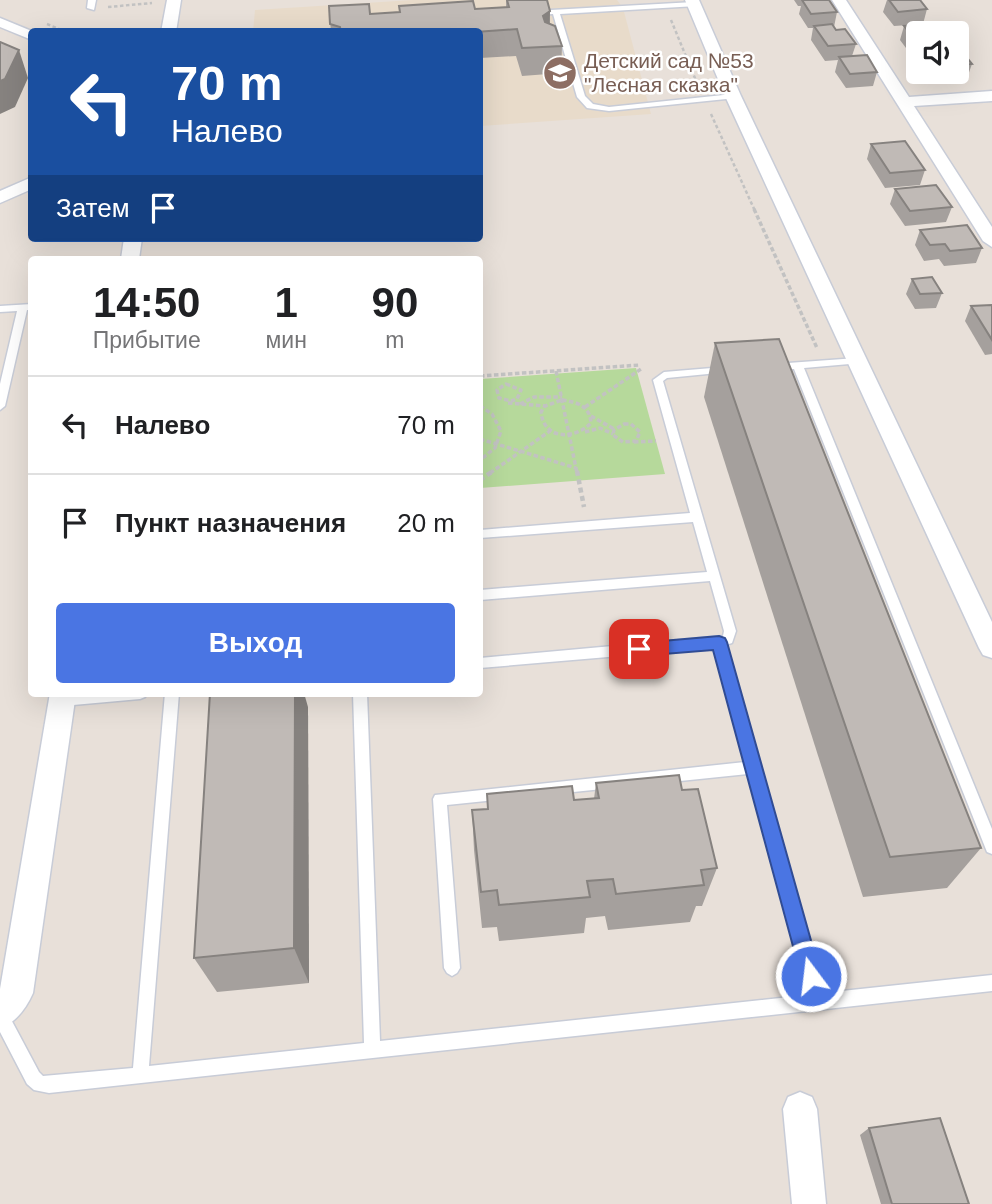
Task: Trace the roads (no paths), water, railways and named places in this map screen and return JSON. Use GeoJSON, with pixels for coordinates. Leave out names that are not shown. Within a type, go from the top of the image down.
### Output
{"type":"FeatureCollection","features":[{"type":"Feature","properties":{"kind":"street"},"geometry":{"type":"LineString","coordinates":[[839,0],[992,241]]}},
{"type":"Feature","properties":{"kind":"street"},"geometry":{"type":"LineString","coordinates":[[170,28],[174,1]]}},
{"type":"Feature","properties":{"kind":"street"},"geometry":{"type":"LineString","coordinates":[[693,2],[733,96],[992,648]]}},
{"type":"Feature","properties":{"kind":"street"},"geometry":{"type":"LineString","coordinates":[[0,22],[28,34]]}},
{"type":"Feature","properties":{"kind":"street"},"geometry":{"type":"LineString","coordinates":[[904,102],[992,96]]}},
{"type":"Feature","properties":{"kind":"street"},"geometry":{"type":"LineString","coordinates":[[0,198],[28,184]]}},
{"type":"Feature","properties":{"kind":"street"},"geometry":{"type":"LineString","coordinates":[[0,1014],[17,993],[62,697]]}},
{"type":"Feature","properties":{"kind":"street"},"geometry":{"type":"LineString","coordinates":[[800,1109],[809,1204]]}},
{"type":"Feature","properties":{"kind":"lane"},"geometry":{"type":"LineString","coordinates":[[529,13],[693,2]]}},
{"type":"Feature","properties":{"kind":"lane"},"geometry":{"type":"LineString","coordinates":[[556,12],[581,97],[590,106],[609,109],[733,96]]}},
{"type":"Feature","properties":{"kind":"lane"},"geometry":{"type":"LineString","coordinates":[[0,309],[27,307],[0,406]]}},
{"type":"Feature","properties":{"kind":"lane"},"geometry":{"type":"LineString","coordinates":[[758,368],[857,361]]}},
{"type":"Feature","properties":{"kind":"lane"},"geometry":{"type":"LineString","coordinates":[[798,365],[992,847]]}},
{"type":"Feature","properties":{"kind":"lane"},"geometry":{"type":"LineString","coordinates":[[483,663],[719,642],[727,639],[730,631],[659,380],[664,375],[731,370]]}},
{"type":"Feature","properties":{"kind":"lane"},"geometry":{"type":"LineString","coordinates":[[483,534],[698,517]]}},
{"type":"Feature","properties":{"kind":"lane"},"geometry":{"type":"LineString","coordinates":[[483,595],[714,576]]}},
{"type":"Feature","properties":{"kind":"lane"},"geometry":{"type":"LineString","coordinates":[[719,642],[818,1002]]}},
{"type":"Feature","properties":{"kind":"lane"},"geometry":{"type":"LineString","coordinates":[[139,1076],[172,697]]}},
{"type":"Feature","properties":{"kind":"lane"},"geometry":{"type":"LineString","coordinates":[[359,697],[372,1051]]}},
{"type":"Feature","properties":{"kind":"lane"},"geometry":{"type":"LineString","coordinates":[[452,968],[438,802],[440,799],[753,767]]}},
{"type":"Feature","properties":{"kind":"lane"},"geometry":{"type":"LineString","coordinates":[[0,1014],[33,1078],[40,1084],[49,1086],[992,983]]}},
{"type":"Feature","properties":{"kind":"place","name":"Детский сад №53 \"Лесная сказка\""},"geometry":{"type":"Point","coordinates":[560,73]}}]}
